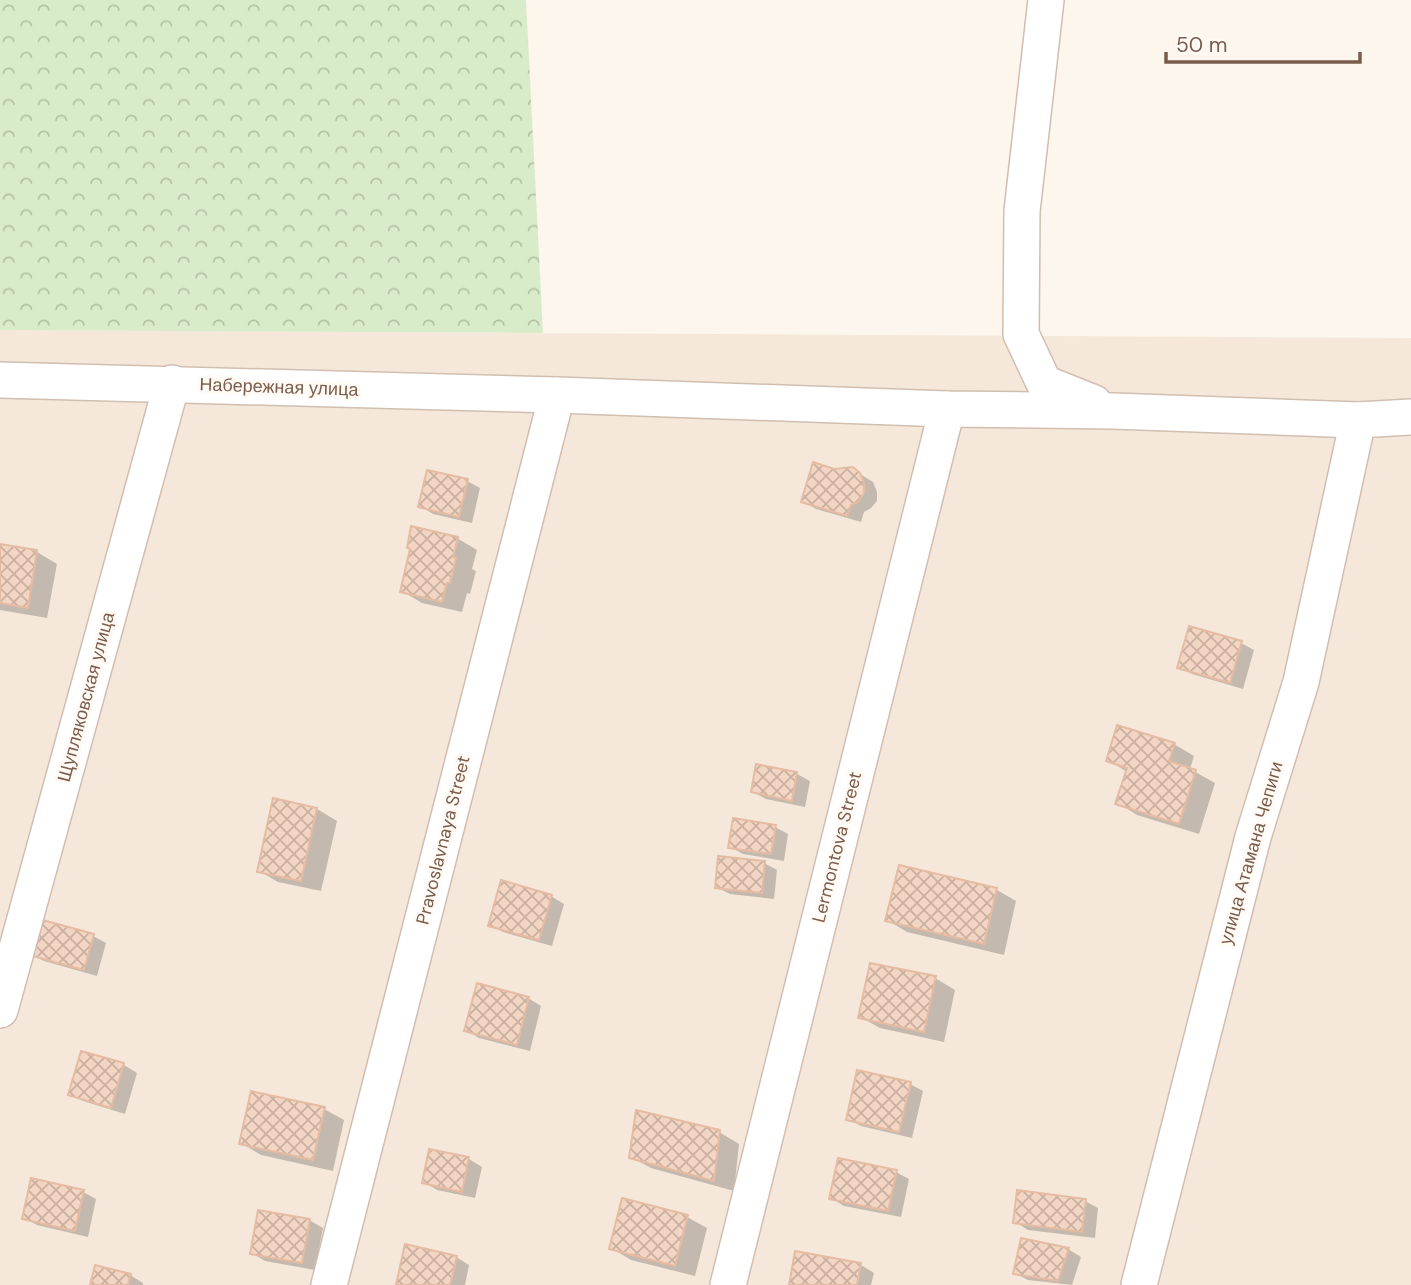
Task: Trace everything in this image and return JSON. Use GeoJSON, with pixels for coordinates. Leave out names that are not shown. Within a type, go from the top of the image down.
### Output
{"type":"FeatureCollection","features":[{"type":"Feature","properties":{"kind":"street"},"geometry":{"type":"LineString","coordinates":[[1046,0],[1022,211],[1021,334],[1044,383],[1113,411]]}},
{"type":"Feature","properties":{"kind":"street","name":"Набережная улица"},"geometry":{"type":"LineString","coordinates":[[0,380],[1358,420],[1411,417]]}},
{"type":"Feature","properties":{"kind":"street","name":"Щупляковская улица"},"geometry":{"type":"LineString","coordinates":[[0,1010],[172,383]]}},
{"type":"Feature","properties":{"kind":"street","name":"Pravoslavnaya Street"},"geometry":{"type":"LineString","coordinates":[[329,1285],[557,395]]}},
{"type":"Feature","properties":{"kind":"street","name":"Lermontova Street"},"geometry":{"type":"LineString","coordinates":[[728,1285],[947,409]]}},
{"type":"Feature","properties":{"kind":"street","name":"улица Атамана Чепиги"},"geometry":{"type":"LineString","coordinates":[[1139,1285],[1253,837],[1301,682],[1358,420]]}},
{"type":"Feature","properties":{"kind":"shaded area"},"geometry":{"type":"Polygon","coordinates":[[[0,330],[1411,338],[1411,1285],[0,1285],[0,330]]]}},
{"type":"Feature","properties":{"kind":"green space"},"geometry":{"type":"Polygon","coordinates":[[[0,0],[526,0],[543,333],[0,330],[0,0]]]}},
{"type":"Feature","properties":{"kind":"building"},"geometry":{"type":"Polygon","coordinates":[[[813,462],[834,469],[853,467],[860,473],[864,493],[858,502],[851,505],[847,516],[801,502],[813,462]]]}},
{"type":"Feature","properties":{"kind":"building"},"geometry":{"type":"Polygon","coordinates":[[[427,470],[468,479],[459,517],[418,507],[427,470]]]}},
{"type":"Feature","properties":{"kind":"building"},"geometry":{"type":"Polygon","coordinates":[[[411,526],[458,537],[450,583],[447,583],[442,602],[400,592],[410,549],[407,548],[411,526]]]}},
{"type":"Feature","properties":{"kind":"building"},"geometry":{"type":"Polygon","coordinates":[[[0,544],[37,550],[28,608],[0,603],[0,544]]]}},
{"type":"Feature","properties":{"kind":"building"},"geometry":{"type":"Polygon","coordinates":[[[1189,626],[1242,641],[1230,683],[1177,668],[1189,626]]]}},
{"type":"Feature","properties":{"kind":"building"},"geometry":{"type":"Polygon","coordinates":[[[1117,725],[1175,743],[1169,761],[1196,770],[1179,824],[1115,804],[1127,768],[1106,761],[1117,725]]]}},
{"type":"Feature","properties":{"kind":"building"},"geometry":{"type":"Polygon","coordinates":[[[756,764],[797,772],[792,801],[751,792],[756,764]]]}},
{"type":"Feature","properties":{"kind":"building"},"geometry":{"type":"Polygon","coordinates":[[[273,798],[317,808],[301,881],[257,872],[273,798]]]}},
{"type":"Feature","properties":{"kind":"building"},"geometry":{"type":"Polygon","coordinates":[[[733,818],[776,825],[771,854],[728,848],[733,818]]]}},
{"type":"Feature","properties":{"kind":"building"},"geometry":{"type":"Polygon","coordinates":[[[718,856],[765,861],[762,893],[715,888],[718,856]]]}},
{"type":"Feature","properties":{"kind":"building"},"geometry":{"type":"Polygon","coordinates":[[[899,865],[997,888],[984,944],[885,921],[899,865]]]}},
{"type":"Feature","properties":{"kind":"building"},"geometry":{"type":"Polygon","coordinates":[[[501,880],[552,895],[539,940],[488,926],[501,880]]]}},
{"type":"Feature","properties":{"kind":"building"},"geometry":{"type":"Polygon","coordinates":[[[39,919],[94,934],[84,970],[29,955],[39,919]]]}},
{"type":"Feature","properties":{"kind":"building"},"geometry":{"type":"Polygon","coordinates":[[[870,963],[936,976],[924,1032],[858,1018],[870,963]]]}},
{"type":"Feature","properties":{"kind":"building"},"geometry":{"type":"Polygon","coordinates":[[[477,983],[529,997],[517,1045],[464,1031],[477,983]]]}},
{"type":"Feature","properties":{"kind":"building"},"geometry":{"type":"Polygon","coordinates":[[[81,1051],[124,1063],[111,1108],[68,1095],[81,1051]]]}},
{"type":"Feature","properties":{"kind":"building"},"geometry":{"type":"Polygon","coordinates":[[[857,1070],[911,1082],[899,1132],[846,1120],[857,1070]]]}},
{"type":"Feature","properties":{"kind":"building"},"geometry":{"type":"Polygon","coordinates":[[[251,1091],[325,1107],[313,1160],[239,1144],[251,1091]]]}},
{"type":"Feature","properties":{"kind":"building"},"geometry":{"type":"Polygon","coordinates":[[[636,1110],[720,1130],[714,1181],[629,1158],[636,1110]]]}},
{"type":"Feature","properties":{"kind":"building"},"geometry":{"type":"Polygon","coordinates":[[[429,1149],[469,1157],[462,1192],[422,1183],[429,1149]]]}},
{"type":"Feature","properties":{"kind":"building"},"geometry":{"type":"Polygon","coordinates":[[[838,1158],[897,1170],[888,1211],[829,1199],[838,1158]]]}},
{"type":"Feature","properties":{"kind":"building"},"geometry":{"type":"Polygon","coordinates":[[[31,1178],[84,1190],[75,1231],[22,1219],[31,1178]]]}},
{"type":"Feature","properties":{"kind":"building"},"geometry":{"type":"Polygon","coordinates":[[[1017,1190],[1086,1199],[1082,1232],[1013,1223],[1017,1190]]]}},
{"type":"Feature","properties":{"kind":"building"},"geometry":{"type":"Polygon","coordinates":[[[622,1198],[688,1215],[675,1266],[609,1249],[622,1198]]]}},
{"type":"Feature","properties":{"kind":"building"},"geometry":{"type":"Polygon","coordinates":[[[258,1210],[310,1219],[302,1263],[250,1254],[258,1210]]]}},
{"type":"Feature","properties":{"kind":"building"},"geometry":{"type":"Polygon","coordinates":[[[1021,1238],[1069,1248],[1058,1281],[1013,1274],[1021,1238]]]}},
{"type":"Feature","properties":{"kind":"building"},"geometry":{"type":"Polygon","coordinates":[[[405,1244],[457,1256],[450,1285],[396,1285],[405,1244]]]}},
{"type":"Feature","properties":{"kind":"building"},"geometry":{"type":"Polygon","coordinates":[[[795,1251],[861,1263],[857,1285],[789,1285],[795,1251]]]}},
{"type":"Feature","properties":{"kind":"building"},"geometry":{"type":"Polygon","coordinates":[[[95,1265],[131,1274],[128,1285],[90,1285],[95,1265]]]}}]}
